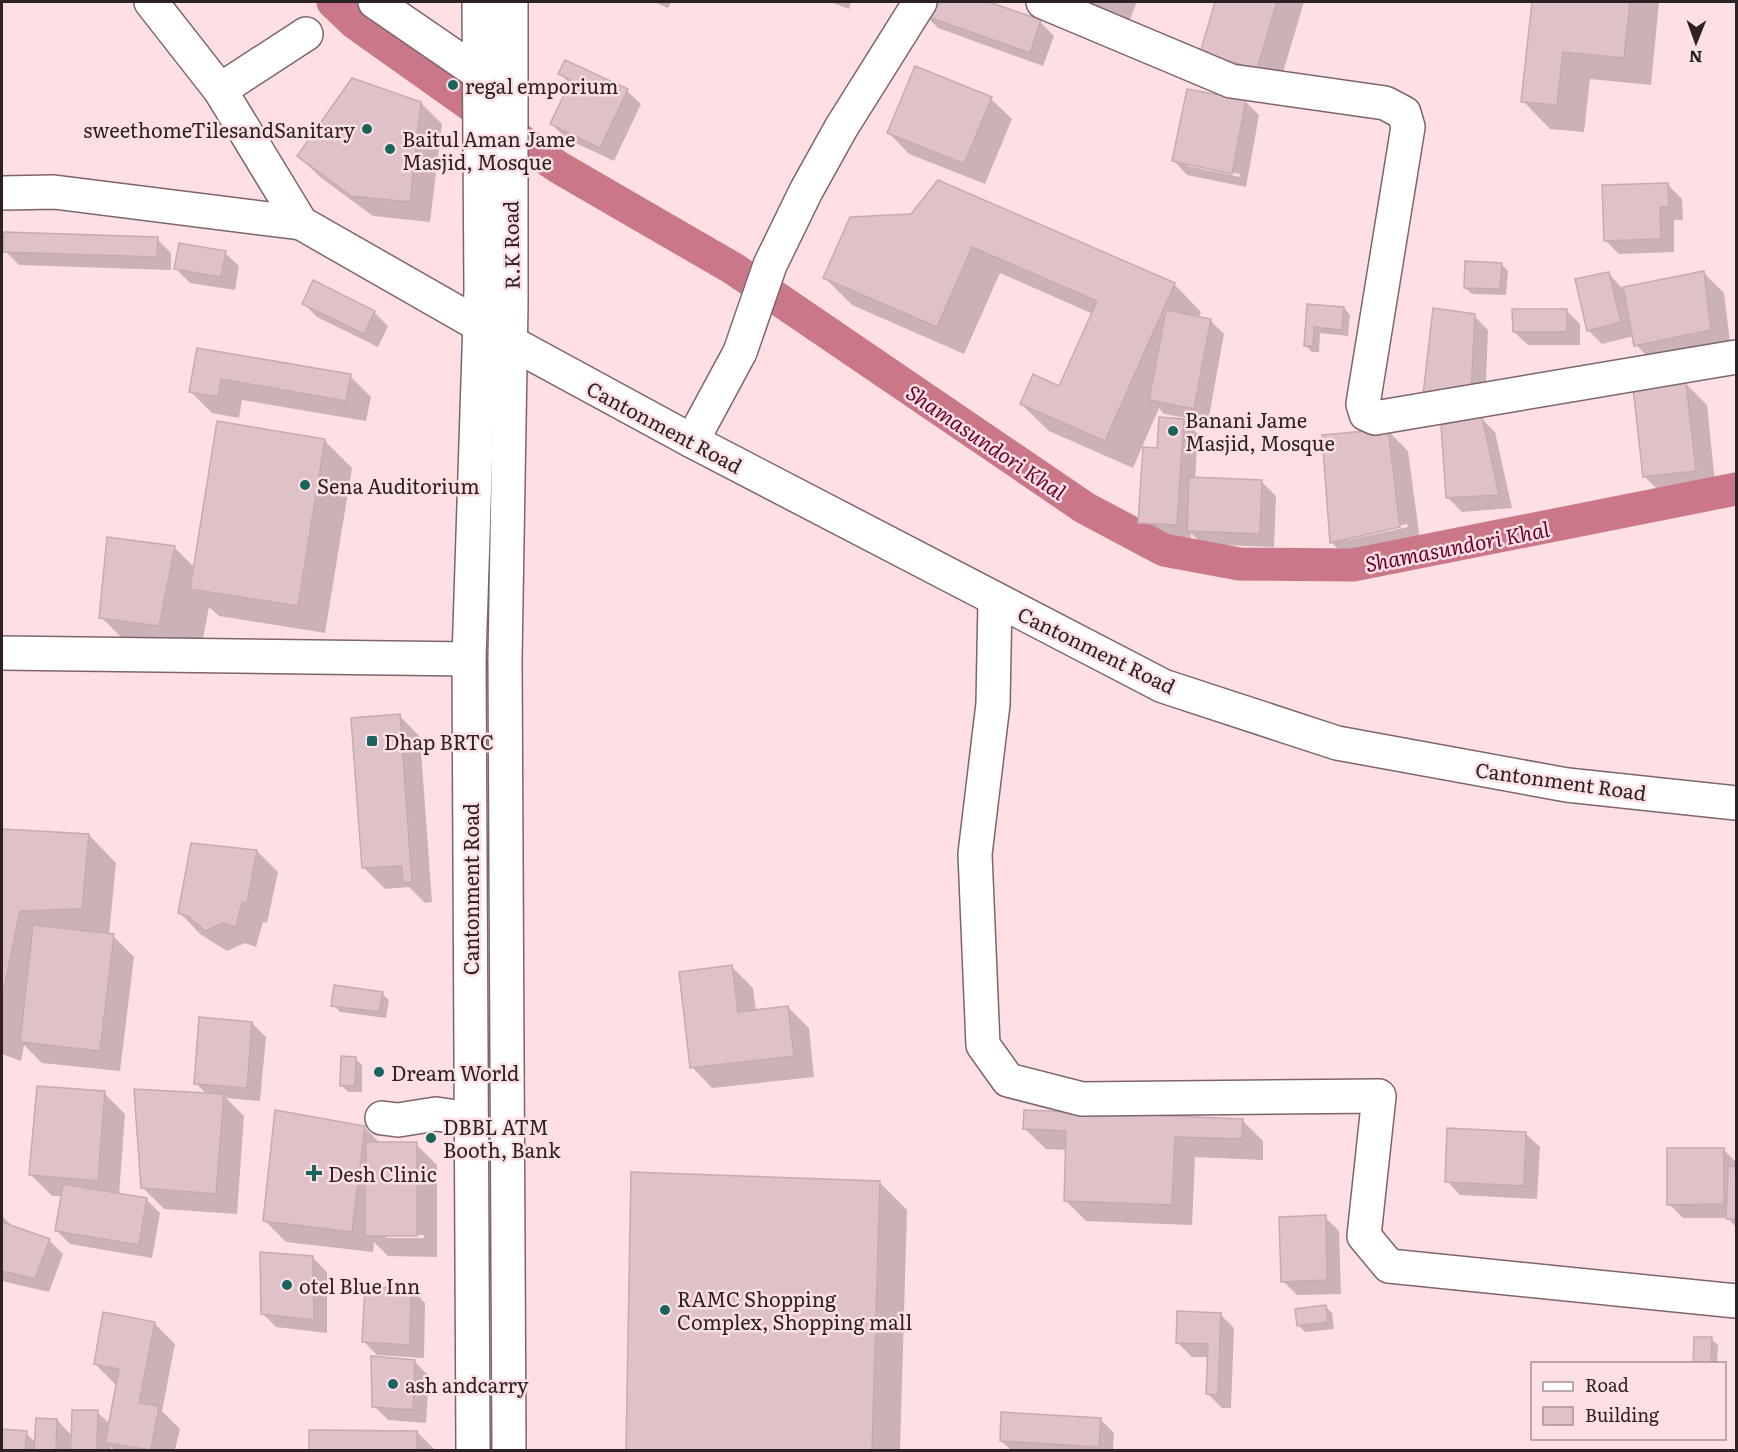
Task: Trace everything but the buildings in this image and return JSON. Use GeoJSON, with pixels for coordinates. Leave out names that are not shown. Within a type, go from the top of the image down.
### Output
{"type":"FeatureCollection","features":[{"type":"Feature","properties":{"kind":"main road","name":"Cantonment Road"},"geometry":{"type":"LineString","coordinates":[[152,2],[220,90],[301,223],[481,327],[692,441],[1163,686],[1337,742],[1567,785],[1737,803]]}},
{"type":"Feature","properties":{"kind":"main road"},"geometry":{"type":"LineString","coordinates":[[375,2],[480,87]]}},
{"type":"Feature","properties":{"kind":"main road"},"geometry":{"type":"LineString","coordinates":[[479,2],[480,87],[495,228]]}},
{"type":"Feature","properties":{"kind":"main road","name":"R.K Road"},"geometry":{"type":"LineString","coordinates":[[481,327],[481,289],[495,228],[510,112],[511,2]]}},
{"type":"Feature","properties":{"kind":"main road"},"geometry":{"type":"LineString","coordinates":[[692,441],[740,352],[770,265],[841,128],[920,2]]}},
{"type":"Feature","properties":{"kind":"main road"},"geometry":{"type":"LineString","coordinates":[[1043,2],[1231,81],[1385,103],[1404,113],[1408,127],[1363,404],[1366,414],[1375,418],[1737,357]]}},
{"type":"Feature","properties":{"kind":"main road"},"geometry":{"type":"LineString","coordinates":[[220,90],[306,34]]}},
{"type":"Feature","properties":{"kind":"main road"},"geometry":{"type":"LineString","coordinates":[[2,193],[54,192],[301,223]]}},
{"type":"Feature","properties":{"kind":"main road","name":"R.K Road"},"geometry":{"type":"LineString","coordinates":[[495,228],[510,342]]}},
{"type":"Feature","properties":{"kind":"main road","name":"Cantonment Road"},"geometry":{"type":"LineString","coordinates":[[473,1450],[469,659],[481,327]]}},
{"type":"Feature","properties":{"kind":"main road","name":"Cantonment Road"},"geometry":{"type":"LineString","coordinates":[[509,1450],[505,659],[510,342]]}},
{"type":"Feature","properties":{"kind":"main road"},"geometry":{"type":"LineString","coordinates":[[995,598],[993,704],[975,854],[983,1045],[1008,1080],[1082,1099],[1379,1096],[1364,1236],[1389,1266],[1737,1301]]}},
{"type":"Feature","properties":{"kind":"main road"},"geometry":{"type":"LineString","coordinates":[[2,653],[469,659]]}},
{"type":"Feature","properties":{"kind":"main road"},"geometry":{"type":"LineString","coordinates":[[382,1118],[398,1120],[436,1114],[471,1119]]}},
{"type":"Feature","properties":{"kind":"waterway","name":"Shamasundori Khal"},"geometry":{"type":"LineString","coordinates":[[333,2],[355,23],[558,167],[734,269],[1085,508],[1164,550],[1239,564],[1353,565],[1736,489]]}},
{"type":"Feature","properties":{"kind":"place","name":"regal emporium"},"geometry":{"type":"Point","coordinates":[453,85]}},
{"type":"Feature","properties":{"kind":"place","name":"sweethomeTilesandSanitary"},"geometry":{"type":"Point","coordinates":[367,129]}},
{"type":"Feature","properties":{"kind":"place","name":"Baitul Aman Jame Masjid, Mosque"},"geometry":{"type":"Point","coordinates":[390,149]}},
{"type":"Feature","properties":{"kind":"place","name":"Banani Jame Masjid, Mosque"},"geometry":{"type":"Point","coordinates":[1173,431]}},
{"type":"Feature","properties":{"kind":"place","name":"Sena Auditorium"},"geometry":{"type":"Point","coordinates":[305,485]}},
{"type":"Feature","properties":{"kind":"place","name":"Dhap BRTC"},"geometry":{"type":"Point","coordinates":[372,741]}},
{"type":"Feature","properties":{"kind":"place","name":"Dream World"},"geometry":{"type":"Point","coordinates":[379,1072]}},
{"type":"Feature","properties":{"kind":"place","name":"DBBL ATM Booth, Bank"},"geometry":{"type":"Point","coordinates":[431,1138]}},
{"type":"Feature","properties":{"kind":"place","name":"Desh Clinic"},"geometry":{"type":"Point","coordinates":[314,1173]}},
{"type":"Feature","properties":{"kind":"place","name":"otel Blue Inn"},"geometry":{"type":"Point","coordinates":[287,1285]}},
{"type":"Feature","properties":{"kind":"place","name":"RAMC Shopping Complex, Shopping mall"},"geometry":{"type":"Point","coordinates":[665,1310]}},
{"type":"Feature","properties":{"kind":"place","name":"ash andcarry"},"geometry":{"type":"Point","coordinates":[393,1384]}}]}
